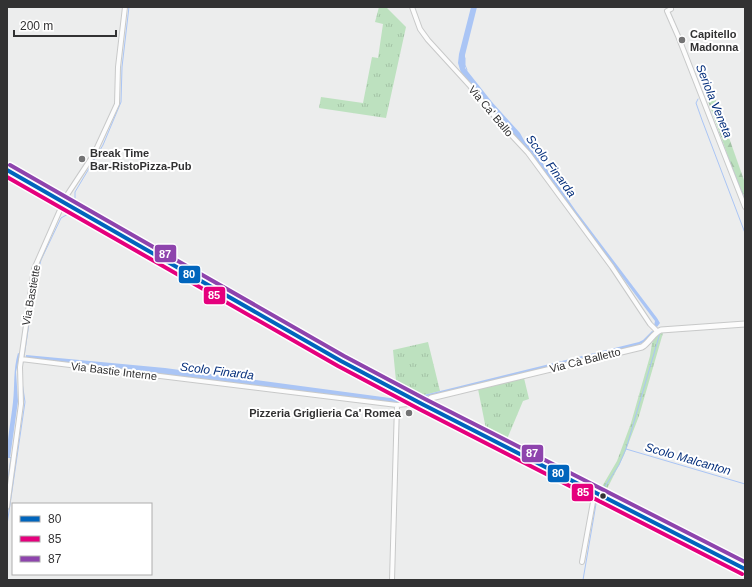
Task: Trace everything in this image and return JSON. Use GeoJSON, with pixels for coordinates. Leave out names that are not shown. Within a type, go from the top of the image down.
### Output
{"type":"FeatureCollection","features":[{"type":"Feature","properties":{"kind":"main road"},"geometry":{"type":"LineString","coordinates":[[7,170],[334,357],[422,404],[745,569]]}},
{"type":"Feature","properties":{"kind":"street","name":"Via Bastiette"},"geometry":{"type":"LineString","coordinates":[[7,507],[21,404],[20,375],[34,269],[64,202],[94,154],[117,104],[118,67],[125,7]]}},
{"type":"Feature","properties":{"kind":"street","name":"Via Ca' Ballo"},"geometry":{"type":"LineString","coordinates":[[412,7],[420,29],[428,40],[528,153],[612,267],[650,324],[657,332]]}},
{"type":"Feature","properties":{"kind":"street"},"geometry":{"type":"LineString","coordinates":[[669,9],[678,36],[745,207]]}},
{"type":"Feature","properties":{"kind":"street"},"geometry":{"type":"LineString","coordinates":[[657,332],[661,330],[745,324]]}},
{"type":"Feature","properties":{"kind":"street","name":"Via Cà Balletto"},"geometry":{"type":"LineString","coordinates":[[422,404],[431,398],[642,347],[649,342],[657,332]]}},
{"type":"Feature","properties":{"kind":"street","name":"Via Bastie Interne"},"geometry":{"type":"LineString","coordinates":[[23,359],[397,405],[408,404],[415,400]]}},
{"type":"Feature","properties":{"kind":"street"},"geometry":{"type":"LineString","coordinates":[[392,580],[397,405]]}},
{"type":"Feature","properties":{"kind":"street"},"geometry":{"type":"LineString","coordinates":[[582,562],[593,502],[597,493]]}},
{"type":"Feature","properties":{"kind":"green space"},"geometry":{"type":"Polygon","coordinates":[[[379,7],[386,7],[406,27],[386,118],[319,108],[321,97],[363,103],[372,57],[378,58],[383,24],[375,22],[379,7]]]}},
{"type":"Feature","properties":{"kind":"green space"},"geometry":{"type":"Polygon","coordinates":[[[715,98],[745,183],[745,194],[742,195],[708,101],[715,98]]]}},
{"type":"Feature","properties":{"kind":"green space"},"geometry":{"type":"Polygon","coordinates":[[[658,333],[663,333],[639,416],[624,455],[605,493],[600,490],[617,461],[631,423],[650,356],[652,343],[658,333]]]}},
{"type":"Feature","properties":{"kind":"green space"},"geometry":{"type":"Polygon","coordinates":[[[428,342],[440,391],[415,396],[395,385],[396,381],[393,350],[428,342]]]}},
{"type":"Feature","properties":{"kind":"green space"},"geometry":{"type":"Polygon","coordinates":[[[524,378],[529,399],[523,401],[505,444],[487,434],[478,389],[524,378]]]}},
{"type":"Feature","properties":{"kind":"water"},"geometry":{"type":"Polygon","coordinates":[[[471,7],[477,7],[465,55],[465,68],[492,102],[520,133],[525,142],[539,158],[576,211],[657,318],[660,323],[657,327],[654,326],[655,321],[537,161],[461,73],[458,63],[459,54],[471,7]]]}},
{"type":"Feature","properties":{"kind":"water"},"geometry":{"type":"Polygon","coordinates":[[[652,331],[654,332],[648,340],[638,345],[419,398],[415,396],[639,342],[652,331]]]}},
{"type":"Feature","properties":{"kind":"water"},"geometry":{"type":"Polygon","coordinates":[[[18,353],[20,354],[16,372],[18,401],[10,458],[7,458],[8,437],[14,396],[16,359],[18,353]]]}},
{"type":"Feature","properties":{"kind":"water"},"geometry":{"type":"Polygon","coordinates":[[[26,355],[165,368],[390,398],[399,396],[408,400],[395,403],[26,358],[26,355]]]}},
{"type":"Feature","properties":{"kind":"waterway"},"geometry":{"type":"LineString","coordinates":[[75,199],[75,192],[103,145],[121,102],[122,67],[129,7]]}},
{"type":"Feature","properties":{"kind":"waterway","name":"Seriola Veneta"},"geometry":{"type":"LineString","coordinates":[[671,15],[678,32]]}},
{"type":"Feature","properties":{"kind":"waterway","name":"Seriola Veneta"},"geometry":{"type":"LineString","coordinates":[[680,37],[745,200]]}},
{"type":"Feature","properties":{"kind":"waterway","name":"Scolo Finarda"},"geometry":{"type":"LineString","coordinates":[[465,58],[467,70]]}},
{"type":"Feature","properties":{"kind":"waterway"},"geometry":{"type":"LineString","coordinates":[[698,99],[696,103],[745,233]]}},
{"type":"Feature","properties":{"kind":"waterway"},"geometry":{"type":"LineString","coordinates":[[24,357],[35,283],[41,260],[61,218],[68,214]]}},
{"type":"Feature","properties":{"kind":"waterway"},"geometry":{"type":"LineString","coordinates":[[602,491],[619,465],[626,449],[660,333]]}},
{"type":"Feature","properties":{"kind":"waterway"},"geometry":{"type":"LineString","coordinates":[[22,369],[23,360]]}},
{"type":"Feature","properties":{"kind":"waterway"},"geometry":{"type":"LineString","coordinates":[[7,525],[25,402],[22,382]]}},
{"type":"Feature","properties":{"kind":"waterway"},"geometry":{"type":"LineString","coordinates":[[422,410],[440,419]]}},
{"type":"Feature","properties":{"kind":"waterway"},"geometry":{"type":"LineString","coordinates":[[444,421],[466,432]]}},
{"type":"Feature","properties":{"kind":"waterway"},"geometry":{"type":"LineString","coordinates":[[498,448],[511,454]]}},
{"type":"Feature","properties":{"kind":"waterway","name":"Scolo Malcanton"},"geometry":{"type":"LineString","coordinates":[[626,449],[745,484]]}},
{"type":"Feature","properties":{"kind":"waterway"},"geometry":{"type":"LineString","coordinates":[[7,485],[11,458],[9,456]]}},
{"type":"Feature","properties":{"kind":"waterway"},"geometry":{"type":"LineString","coordinates":[[514,456],[593,496]]}},
{"type":"Feature","properties":{"kind":"waterway"},"geometry":{"type":"LineString","coordinates":[[583,580],[597,498]]}},
{"type":"Feature","properties":{"kind":"transit line","name":"87"},"geometry":{"type":"LineString","coordinates":[[10,165],[344,356],[425,399],[745,562]]}},
{"type":"Feature","properties":{"kind":"transit line","name":"80"},"geometry":{"type":"LineString","coordinates":[[7,170],[341,361],[745,569]]}},
{"type":"Feature","properties":{"kind":"transit line","name":"85"},"geometry":{"type":"LineString","coordinates":[[7,177],[338,366],[742,574]]}},
{"type":"Feature","properties":{"kind":"place","name":"Capitello Madonna"},"geometry":{"type":"Point","coordinates":[682,40]}},
{"type":"Feature","properties":{"kind":"place","name":"Break Time Bar-RistoPizza-Pub"},"geometry":{"type":"Point","coordinates":[82,159]}},
{"type":"Feature","properties":{"kind":"place","name":"Pizzeria Griglieria Ca' Romea"},"geometry":{"type":"Point","coordinates":[409,413]}}]}
